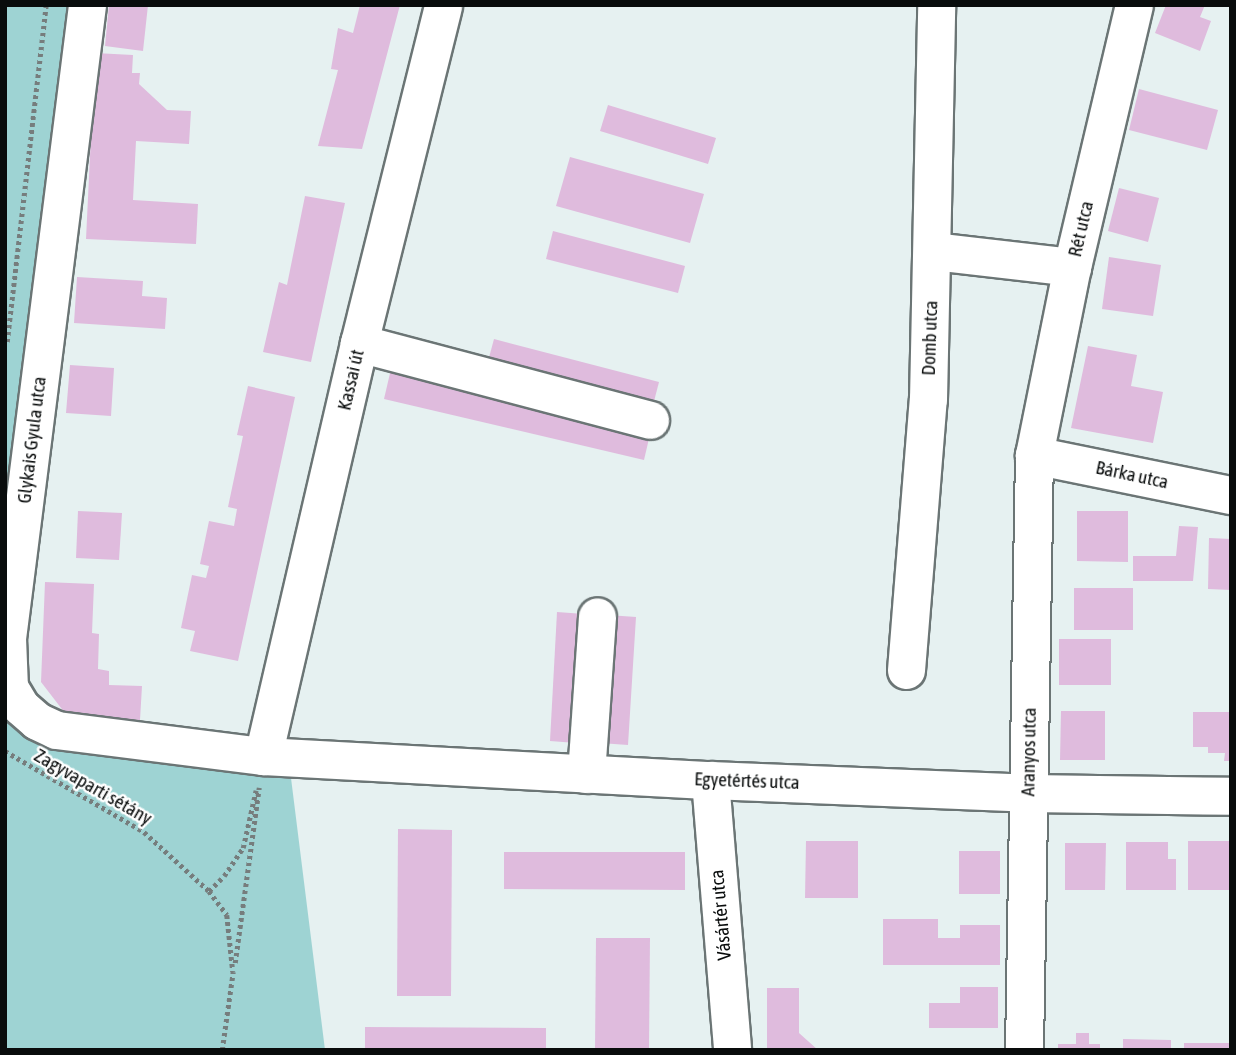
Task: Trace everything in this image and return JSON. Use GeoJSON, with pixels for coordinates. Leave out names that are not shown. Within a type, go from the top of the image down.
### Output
{"type":"FeatureCollection","features":[{"type":"Feature","properties":{"kind":"street","name":"Glykais Gyula utca"},"geometry":{"type":"LineString","coordinates":[[87,5],[7,638],[9,687],[21,707],[37,721],[56,730],[263,756]]}},
{"type":"Feature","properties":{"kind":"street","name":"Kassai út"},"geometry":{"type":"LineString","coordinates":[[263,756],[359,342],[443,5]]}},
{"type":"Feature","properties":{"kind":"street","name":"Domb utca"},"geometry":{"type":"LineString","coordinates":[[906,670],[928,400],[936,5]]}},
{"type":"Feature","properties":{"kind":"street","name":"Rét utca"},"geometry":{"type":"LineString","coordinates":[[1034,455],[1072,267],[1134,5]]}},
{"type":"Feature","properties":{"kind":"street"},"geometry":{"type":"LineString","coordinates":[[933,251],[1072,267]]}},
{"type":"Feature","properties":{"kind":"street"},"geometry":{"type":"LineString","coordinates":[[359,342],[650,420]]}},
{"type":"Feature","properties":{"kind":"street","name":"Bárka utca"},"geometry":{"type":"LineString","coordinates":[[1034,455],[1231,495]]}},
{"type":"Feature","properties":{"kind":"street","name":"Aranyos utca"},"geometry":{"type":"LineString","coordinates":[[1024,1050],[1034,455]]}},
{"type":"Feature","properties":{"kind":"street"},"geometry":{"type":"LineString","coordinates":[[586,774],[597,616]]}},
{"type":"Feature","properties":{"kind":"street","name":"Egyetértés utca"},"geometry":{"type":"LineString","coordinates":[[263,756],[710,780],[1028,793],[1231,796]]}},
{"type":"Feature","properties":{"kind":"street","name":"Vásártér utca"},"geometry":{"type":"LineString","coordinates":[[710,780],[732,1050]]}},
{"type":"Feature","properties":{"kind":"path"},"geometry":{"type":"LineString","coordinates":[[7,343],[47,5]]}},
{"type":"Feature","properties":{"kind":"path","name":"Zagyvaparti sétány"},"geometry":{"type":"LineString","coordinates":[[5,751],[144,832],[209,891],[227,915],[233,972]]}},
{"type":"Feature","properties":{"kind":"path"},"geometry":{"type":"LineString","coordinates":[[209,891],[225,876],[243,848],[263,756]]}},
{"type":"Feature","properties":{"kind":"path"},"geometry":{"type":"LineString","coordinates":[[222,1050],[263,756]]}},
{"type":"Feature","properties":{"kind":"shaded area"},"geometry":{"type":"Polygon","coordinates":[[[5,5],[95,5],[14,631],[24,685],[74,728],[287,746],[325,1050],[5,1050],[5,5]]]}},
{"type":"Feature","properties":{"kind":"building"},"geometry":{"type":"Polygon","coordinates":[[[109,5],[148,5],[143,51],[105,46],[109,5]]]}},
{"type":"Feature","properties":{"kind":"building"},"geometry":{"type":"Polygon","coordinates":[[[360,5],[400,5],[362,149],[318,146],[338,70],[331,69],[338,28],[353,33],[360,5]]]}},
{"type":"Feature","properties":{"kind":"building"},"geometry":{"type":"Polygon","coordinates":[[[1166,5],[1205,5],[1200,17],[1211,21],[1200,51],[1155,33],[1166,5]]]}},
{"type":"Feature","properties":{"kind":"building"},"geometry":{"type":"Polygon","coordinates":[[[95,53],[133,55],[132,73],[140,73],[139,84],[167,110],[191,111],[189,144],[136,141],[133,200],[198,204],[196,244],[86,239],[95,53]]]}},
{"type":"Feature","properties":{"kind":"building"},"geometry":{"type":"Polygon","coordinates":[[[1139,89],[1218,110],[1207,150],[1129,130],[1139,89]]]}},
{"type":"Feature","properties":{"kind":"building"},"geometry":{"type":"Polygon","coordinates":[[[608,105],[716,138],[708,164],[600,131],[608,105]]]}},
{"type":"Feature","properties":{"kind":"building"},"geometry":{"type":"Polygon","coordinates":[[[570,157],[704,194],[690,243],[556,206],[570,157]]]}},
{"type":"Feature","properties":{"kind":"building"},"geometry":{"type":"Polygon","coordinates":[[[1119,188],[1159,198],[1148,242],[1108,231],[1119,188]]]}},
{"type":"Feature","properties":{"kind":"building"},"geometry":{"type":"Polygon","coordinates":[[[305,196],[345,203],[311,362],[263,352],[279,282],[287,285],[305,196]]]}},
{"type":"Feature","properties":{"kind":"building"},"geometry":{"type":"Polygon","coordinates":[[[553,231],[685,266],[678,293],[546,259],[553,231]]]}},
{"type":"Feature","properties":{"kind":"building"},"geometry":{"type":"Polygon","coordinates":[[[1109,257],[1161,265],[1153,316],[1102,309],[1109,257]]]}},
{"type":"Feature","properties":{"kind":"building"},"geometry":{"type":"Polygon","coordinates":[[[77,277],[143,281],[142,296],[167,298],[165,329],[74,323],[77,277]]]}},
{"type":"Feature","properties":{"kind":"building"},"geometry":{"type":"Polygon","coordinates":[[[494,339],[659,382],[652,409],[487,365],[494,339]]]}},
{"type":"Feature","properties":{"kind":"building"},"geometry":{"type":"Polygon","coordinates":[[[1088,346],[1137,355],[1131,386],[1163,392],[1153,443],[1071,428],[1088,346]]]}},
{"type":"Feature","properties":{"kind":"building"},"geometry":{"type":"Polygon","coordinates":[[[70,365],[114,368],[111,416],[66,413],[70,365]]]}},
{"type":"Feature","properties":{"kind":"building"},"geometry":{"type":"Polygon","coordinates":[[[391,369],[651,430],[644,460],[384,399],[391,369]]]}},
{"type":"Feature","properties":{"kind":"building"},"geometry":{"type":"Polygon","coordinates":[[[248,386],[295,397],[238,661],[190,651],[195,631],[181,628],[192,575],[206,578],[209,566],[200,564],[209,521],[234,526],[237,509],[228,507],[243,436],[237,435],[248,386]]]}},
{"type":"Feature","properties":{"kind":"building"},"geometry":{"type":"Polygon","coordinates":[[[78,511],[122,513],[119,560],[76,558],[78,511]]]}},
{"type":"Feature","properties":{"kind":"building"},"geometry":{"type":"Polygon","coordinates":[[[1077,511],[1128,511],[1128,562],[1077,561],[1077,511]]]}},
{"type":"Feature","properties":{"kind":"building"},"geometry":{"type":"Polygon","coordinates":[[[1179,526],[1198,527],[1193,581],[1133,581],[1133,556],[1176,556],[1179,526]]]}},
{"type":"Feature","properties":{"kind":"building"},"geometry":{"type":"Polygon","coordinates":[[[1209,538],[1231,539],[1231,590],[1208,589],[1209,538]]]}},
{"type":"Feature","properties":{"kind":"building"},"geometry":{"type":"Polygon","coordinates":[[[45,582],[94,584],[92,633],[99,634],[98,669],[109,671],[109,685],[142,686],[140,720],[68,717],[41,682],[45,582]]]}},
{"type":"Feature","properties":{"kind":"building"},"geometry":{"type":"Polygon","coordinates":[[[1074,588],[1133,588],[1133,630],[1074,630],[1074,588]]]}},
{"type":"Feature","properties":{"kind":"building"},"geometry":{"type":"Polygon","coordinates":[[[557,612],[584,614],[576,743],[550,741],[557,612]]]}},
{"type":"Feature","properties":{"kind":"building"},"geometry":{"type":"Polygon","coordinates":[[[608,615],[636,617],[628,745],[600,743],[608,615]]]}},
{"type":"Feature","properties":{"kind":"building"},"geometry":{"type":"Polygon","coordinates":[[[1059,639],[1111,639],[1111,685],[1059,685],[1059,639]]]}},
{"type":"Feature","properties":{"kind":"building"},"geometry":{"type":"Polygon","coordinates":[[[1061,711],[1105,711],[1105,760],[1060,760],[1061,711]]]}},
{"type":"Feature","properties":{"kind":"building"},"geometry":{"type":"Polygon","coordinates":[[[1193,712],[1231,712],[1231,761],[1224,761],[1225,753],[1208,753],[1208,747],[1193,747],[1193,712]]]}},
{"type":"Feature","properties":{"kind":"building"},"geometry":{"type":"Polygon","coordinates":[[[398,829],[452,830],[451,996],[397,996],[398,829]]]}},
{"type":"Feature","properties":{"kind":"building"},"geometry":{"type":"Polygon","coordinates":[[[806,841],[858,841],[858,898],[805,898],[806,841]]]}},
{"type":"Feature","properties":{"kind":"building"},"geometry":{"type":"Polygon","coordinates":[[[1188,841],[1231,841],[1231,890],[1188,890],[1188,841]]]}},
{"type":"Feature","properties":{"kind":"building"},"geometry":{"type":"Polygon","coordinates":[[[1126,842],[1168,842],[1168,859],[1176,859],[1176,890],[1126,890],[1126,842]]]}},
{"type":"Feature","properties":{"kind":"building"},"geometry":{"type":"Polygon","coordinates":[[[1065,843],[1106,843],[1105,890],[1065,890],[1065,843]]]}},
{"type":"Feature","properties":{"kind":"building"},"geometry":{"type":"Polygon","coordinates":[[[959,851],[1000,851],[1000,894],[959,894],[959,851]]]}},
{"type":"Feature","properties":{"kind":"building"},"geometry":{"type":"Polygon","coordinates":[[[504,852],[685,852],[685,890],[504,889],[504,852]]]}},
{"type":"Feature","properties":{"kind":"building"},"geometry":{"type":"Polygon","coordinates":[[[883,919],[938,919],[938,938],[960,938],[960,925],[1000,925],[1000,965],[883,965],[883,919]]]}},
{"type":"Feature","properties":{"kind":"building"},"geometry":{"type":"Polygon","coordinates":[[[596,938],[650,938],[649,1050],[595,1050],[596,938]]]}},
{"type":"Feature","properties":{"kind":"building"},"geometry":{"type":"Polygon","coordinates":[[[960,987],[998,987],[998,1028],[929,1028],[929,1003],[960,1003],[960,987]]]}},
{"type":"Feature","properties":{"kind":"building"},"geometry":{"type":"Polygon","coordinates":[[[767,988],[799,988],[799,1033],[818,1050],[767,1050],[767,988]]]}},
{"type":"Feature","properties":{"kind":"building"},"geometry":{"type":"Polygon","coordinates":[[[365,1027],[546,1028],[546,1050],[365,1050],[365,1027]]]}},
{"type":"Feature","properties":{"kind":"building"},"geometry":{"type":"Polygon","coordinates":[[[1076,1033],[1089,1033],[1089,1044],[1100,1044],[1100,1050],[1058,1050],[1058,1044],[1076,1044],[1076,1033]]]}},
{"type":"Feature","properties":{"kind":"building"},"geometry":{"type":"Polygon","coordinates":[[[1123,1039],[1171,1040],[1171,1050],[1123,1050],[1123,1039]]]}},
{"type":"Feature","properties":{"kind":"building"},"geometry":{"type":"Polygon","coordinates":[[[1184,1043],[1231,1043],[1231,1050],[1184,1050],[1184,1043]]]}}]}
